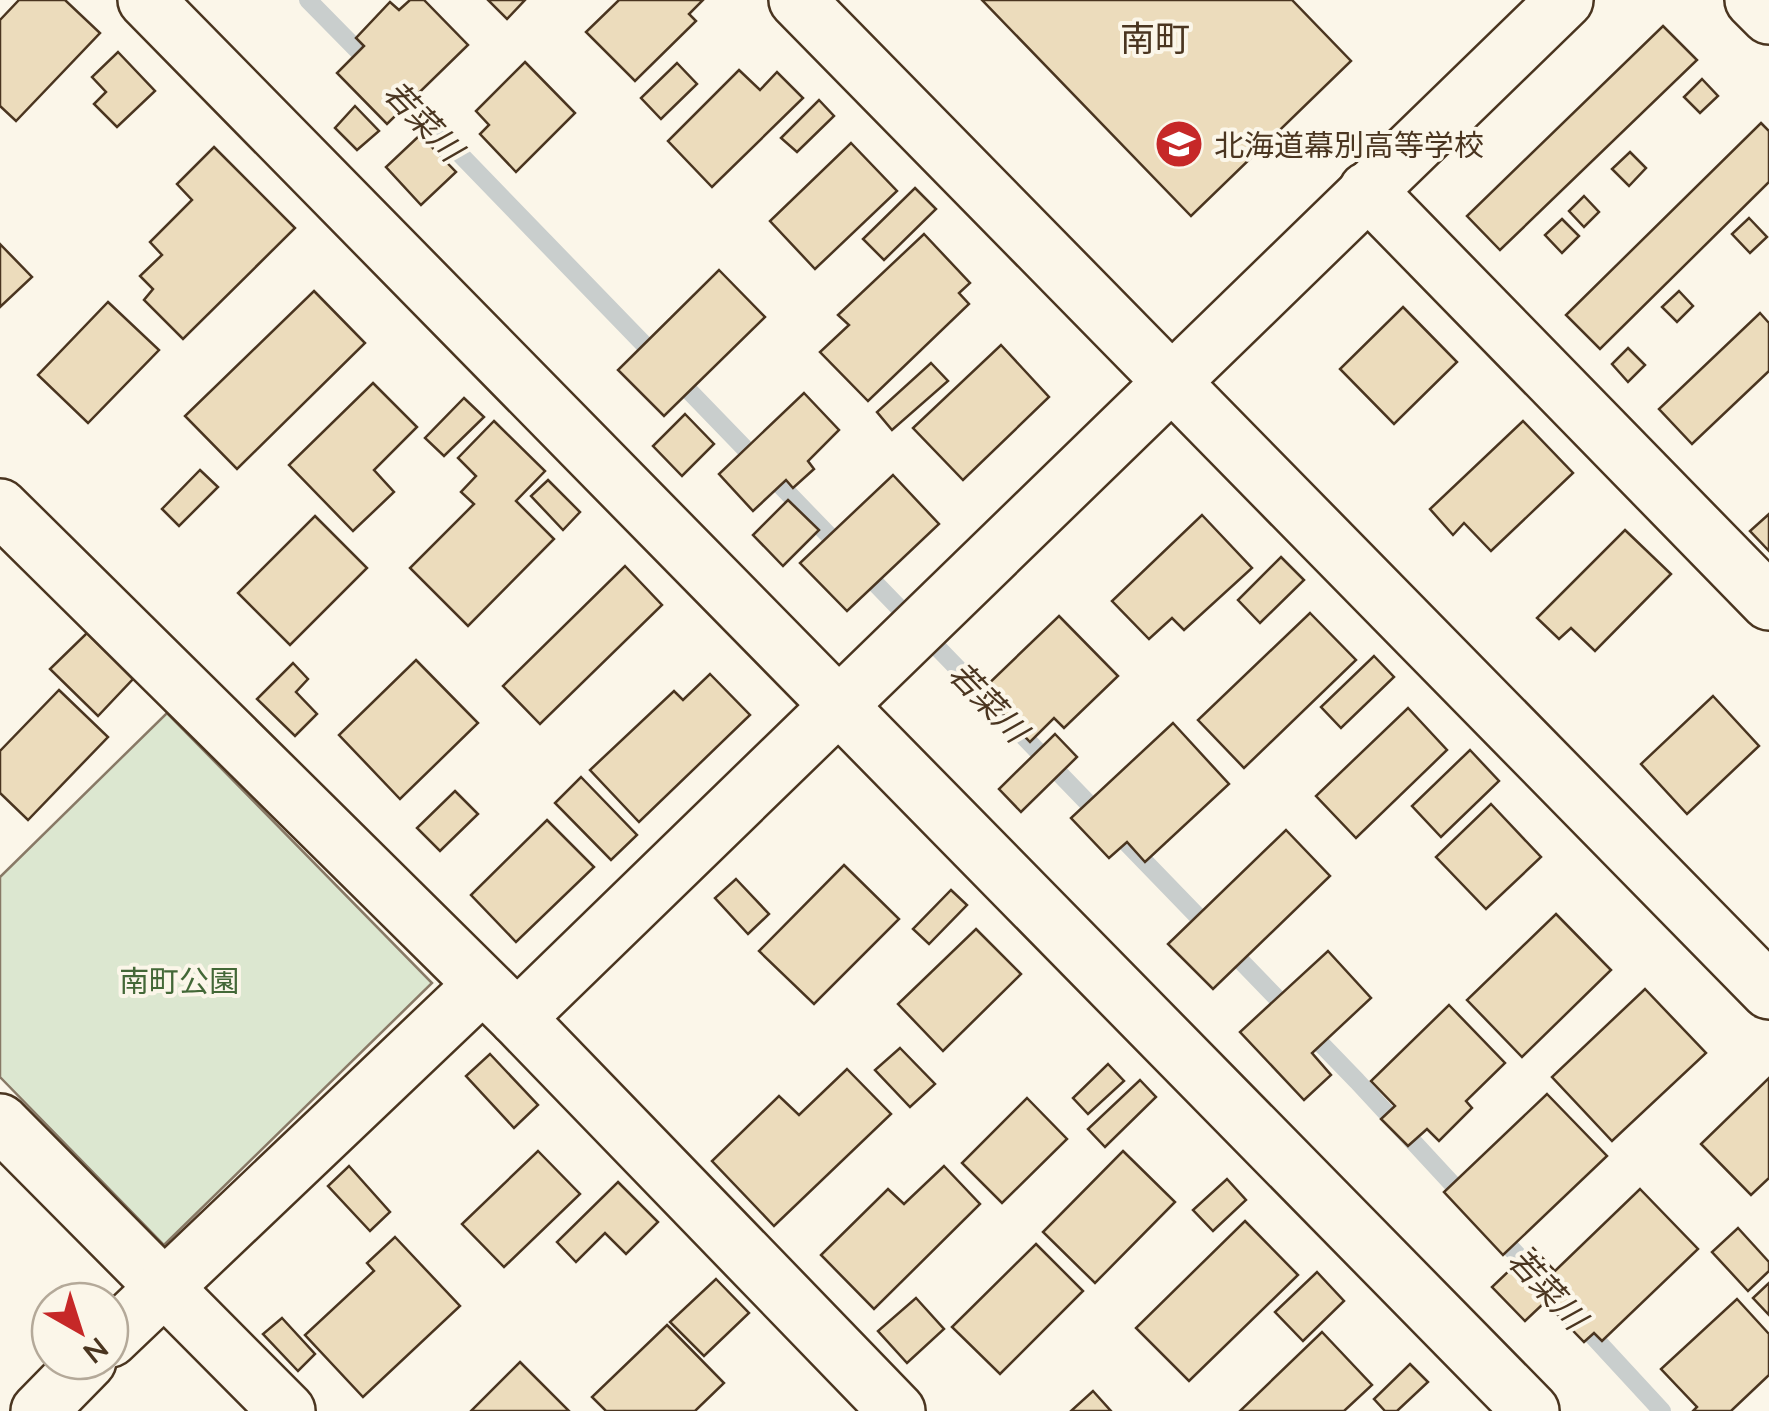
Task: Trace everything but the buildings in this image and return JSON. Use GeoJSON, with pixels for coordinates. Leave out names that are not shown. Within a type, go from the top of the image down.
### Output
{"type":"FeatureCollection","features":[{"type":"Feature","properties":{"kind":"street"},"geometry":{"type":"LineString","coordinates":[[146,0],[1530,1411]]}},
{"type":"Feature","properties":{"kind":"street"},"geometry":{"type":"LineString","coordinates":[[796,0],[1769,991]]}},
{"type":"Feature","properties":{"kind":"street"},"geometry":{"type":"LineString","coordinates":[[130,1319],[163,1285],[499,1002],[837,708],[1566,0]]}},
{"type":"Feature","properties":{"kind":"street"},"geometry":{"type":"LineString","coordinates":[[1753,0],[1769,16]]}},
{"type":"Feature","properties":{"kind":"street"},"geometry":{"type":"LineString","coordinates":[[1367,190],[1769,602]]}},
{"type":"Feature","properties":{"kind":"street"},"geometry":{"type":"LineString","coordinates":[[0,507],[499,1002],[897,1411]]}},
{"type":"Feature","properties":{"kind":"street"},"geometry":{"type":"LineString","coordinates":[[0,1122],[287,1411]]}},
{"type":"Feature","properties":{"kind":"street"},"geometry":{"type":"LineString","coordinates":[[38,1411],[68,1381]]}},
{"type":"Feature","properties":{"kind":"green space","name":"南町公園"},"geometry":{"type":"Polygon","coordinates":[[[167,713],[432,983],[164,1245],[0,1077],[0,877],[167,713]]]}},
{"type":"Feature","properties":{"kind":"waterway","name":"若菜川"},"geometry":{"type":"LineString","coordinates":[[308,0],[374,67]]}},
{"type":"Feature","properties":{"kind":"waterway","name":"若菜川"},"geometry":{"type":"LineString","coordinates":[[393,85],[1357,1081],[1468,1201]]}},
{"type":"Feature","properties":{"kind":"waterway","name":"若菜川"},"geometry":{"type":"LineString","coordinates":[[1495,1231],[1535,1274]]}},
{"type":"Feature","properties":{"kind":"waterway","name":"若菜川"},"geometry":{"type":"LineString","coordinates":[[1577,1319],[1662,1411]]}},
{"type":"Feature","properties":{"kind":"place","name":"北海道幕別高等学校"},"geometry":{"type":"Point","coordinates":[1179,144]}},
{"type":"Feature","properties":{"kind":"district","name":"南町"},"geometry":{"type":"Point","coordinates":[1155,37]}}]}
